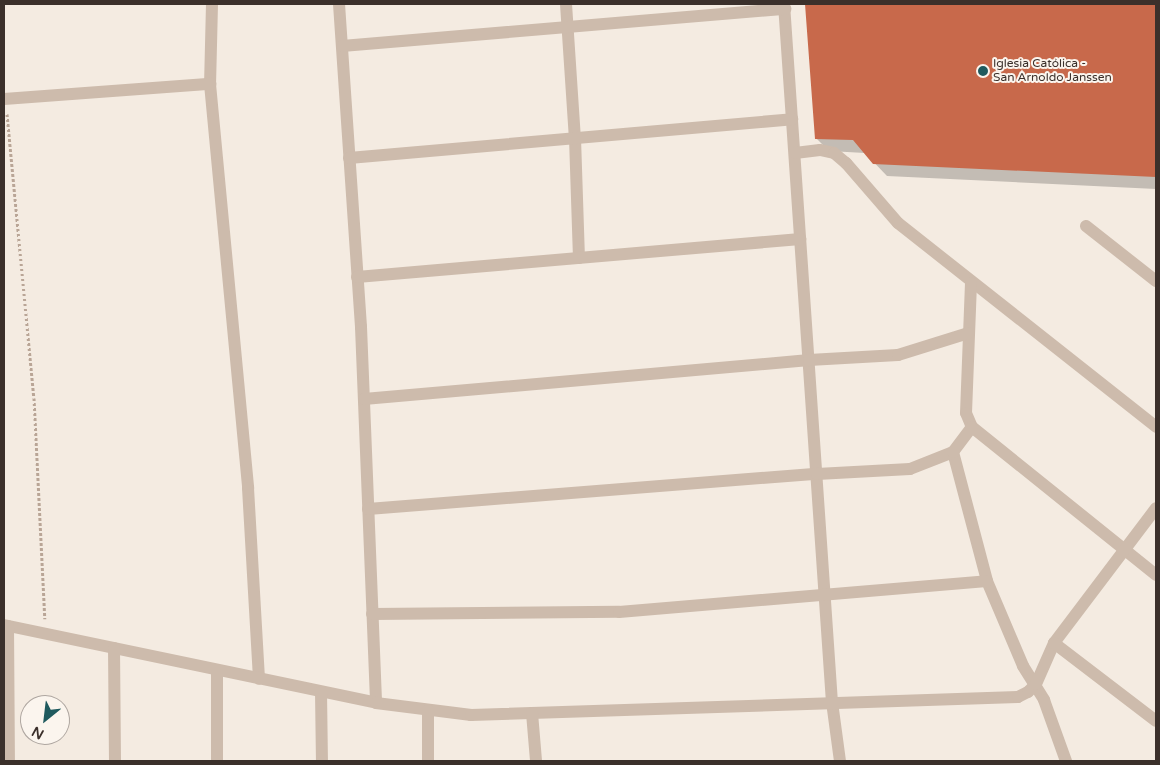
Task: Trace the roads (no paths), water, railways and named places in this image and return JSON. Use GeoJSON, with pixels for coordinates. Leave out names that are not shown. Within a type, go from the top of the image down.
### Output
{"type":"FeatureCollection","features":[{"type":"Feature","properties":{"kind":"street"},"geometry":{"type":"LineString","coordinates":[[212,4],[210,84],[248,488],[259,679]]}},
{"type":"Feature","properties":{"kind":"street"},"geometry":{"type":"LineString","coordinates":[[339,4],[364,399],[376,703]]}},
{"type":"Feature","properties":{"kind":"street"},"geometry":{"type":"LineString","coordinates":[[566,4],[575,138],[579,258]]}},
{"type":"Feature","properties":{"kind":"street"},"geometry":{"type":"LineString","coordinates":[[342,46],[568,28],[784,6],[832,702],[840,761]]}},
{"type":"Feature","properties":{"kind":"street"},"geometry":{"type":"LineString","coordinates":[[4,99],[210,84]]}},
{"type":"Feature","properties":{"kind":"street"},"geometry":{"type":"LineString","coordinates":[[350,158],[792,119]]}},
{"type":"Feature","properties":{"kind":"street"},"geometry":{"type":"LineString","coordinates":[[795,153],[820,150],[834,153],[846,162],[898,223],[1156,427]]}},
{"type":"Feature","properties":{"kind":"street"},"geometry":{"type":"LineString","coordinates":[[1086,226],[1156,281]]}},
{"type":"Feature","properties":{"kind":"street"},"geometry":{"type":"LineString","coordinates":[[357,276],[800,240]]}},
{"type":"Feature","properties":{"kind":"street"},"geometry":{"type":"LineString","coordinates":[[972,283],[968,333],[966,413],[972,427],[1156,574]]}},
{"type":"Feature","properties":{"kind":"street"},"geometry":{"type":"LineString","coordinates":[[364,399],[809,360],[898,355],[968,333]]}},
{"type":"Feature","properties":{"kind":"street"},"geometry":{"type":"LineString","coordinates":[[368,509],[817,474],[910,469],[953,452],[972,427]]}},
{"type":"Feature","properties":{"kind":"street"},"geometry":{"type":"LineString","coordinates":[[953,452],[987,581],[1023,666],[1036,684],[1044,700],[1066,761]]}},
{"type":"Feature","properties":{"kind":"street"},"geometry":{"type":"LineString","coordinates":[[9,761],[6,625],[376,703],[471,715],[1018,697],[1028,692],[1036,684],[1054,643],[1123,549],[1156,508]]}},
{"type":"Feature","properties":{"kind":"street"},"geometry":{"type":"LineString","coordinates":[[372,614],[619,612],[825,593],[987,581]]}},
{"type":"Feature","properties":{"kind":"street"},"geometry":{"type":"LineString","coordinates":[[1054,643],[1156,721]]}},
{"type":"Feature","properties":{"kind":"street"},"geometry":{"type":"LineString","coordinates":[[114,648],[115,761]]}},
{"type":"Feature","properties":{"kind":"street"},"geometry":{"type":"LineString","coordinates":[[217,670],[217,761]]}},
{"type":"Feature","properties":{"kind":"street"},"geometry":{"type":"LineString","coordinates":[[321,692],[322,761]]}},
{"type":"Feature","properties":{"kind":"street"},"geometry":{"type":"LineString","coordinates":[[428,710],[428,761]]}},
{"type":"Feature","properties":{"kind":"street"},"geometry":{"type":"LineString","coordinates":[[532,712],[536,761]]}},
{"type":"Feature","properties":{"kind":"place","name":"Iglesia Católica - San Arnoldo Janssen"},"geometry":{"type":"Point","coordinates":[983,71]}}]}
